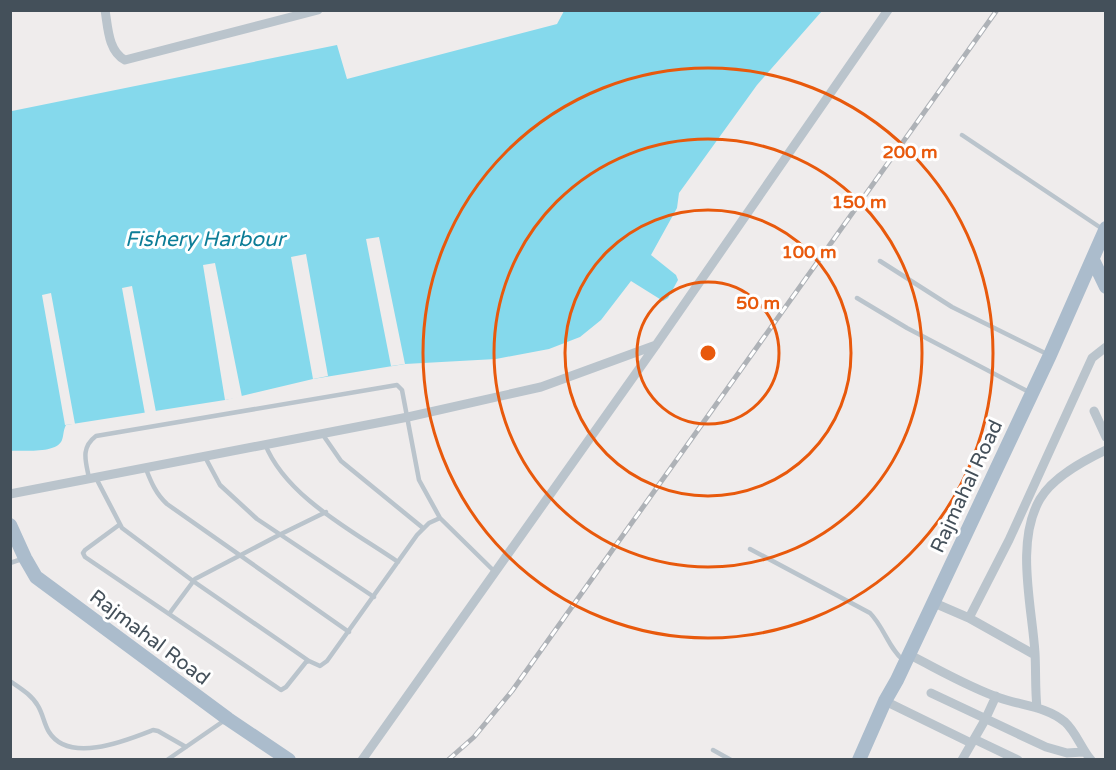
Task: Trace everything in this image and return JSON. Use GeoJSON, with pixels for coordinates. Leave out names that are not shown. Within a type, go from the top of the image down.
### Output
{"type":"FeatureCollection","features":[{"type":"Feature","properties":{"kind":"main road","name":"Rajmahal Road"},"geometry":{"type":"LineString","coordinates":[[859,759],[1050,355],[1105,230]]}},
{"type":"Feature","properties":{"kind":"main road"},"geometry":{"type":"LineString","coordinates":[[1093,260],[1106,287]]}},
{"type":"Feature","properties":{"kind":"main road","name":"Rajmahal Road"},"geometry":{"type":"LineString","coordinates":[[10,525],[36,577],[228,719],[289,759]]}},
{"type":"Feature","properties":{"kind":"street"},"geometry":{"type":"LineString","coordinates":[[105,10],[112,44],[118,56],[125,60],[318,10]]}},
{"type":"Feature","properties":{"kind":"street"},"geometry":{"type":"LineString","coordinates":[[362,759],[675,318],[888,10]]}},
{"type":"Feature","properties":{"kind":"street"},"geometry":{"type":"LineString","coordinates":[[10,494],[408,417],[541,387],[656,345]]}},
{"type":"Feature","properties":{"kind":"street"},"geometry":{"type":"LineString","coordinates":[[969,618],[1009,540],[1092,358],[1106,347]]}},
{"type":"Feature","properties":{"kind":"street"},"geometry":{"type":"LineString","coordinates":[[1094,411],[1106,438]]}},
{"type":"Feature","properties":{"kind":"street"},"geometry":{"type":"LineString","coordinates":[[1037,708],[1027,553],[1034,513],[1039,500],[1053,483],[1106,450]]}},
{"type":"Feature","properties":{"kind":"street"},"geometry":{"type":"LineString","coordinates":[[932,602],[969,618],[1035,655]]}},
{"type":"Feature","properties":{"kind":"street"},"geometry":{"type":"LineString","coordinates":[[906,658],[996,696],[1044,710],[1065,722],[1083,752],[1091,759]]}},
{"type":"Feature","properties":{"kind":"street"},"geometry":{"type":"LineString","coordinates":[[931,693],[1047,747],[1067,753],[1083,752]]}},
{"type":"Feature","properties":{"kind":"street"},"geometry":{"type":"LineString","coordinates":[[962,759],[996,696]]}},
{"type":"Feature","properties":{"kind":"street"},"geometry":{"type":"LineString","coordinates":[[885,701],[972,741],[1018,759]]}},
{"type":"Feature","properties":{"kind":"lane"},"geometry":{"type":"LineString","coordinates":[[962,135],[1105,230]]}},
{"type":"Feature","properties":{"kind":"lane"},"geometry":{"type":"LineString","coordinates":[[880,261],[952,307],[1050,355]]}},
{"type":"Feature","properties":{"kind":"lane"},"geometry":{"type":"LineString","coordinates":[[857,298],[907,328],[1032,393]]}},
{"type":"Feature","properties":{"kind":"lane"},"geometry":{"type":"LineString","coordinates":[[440,518],[423,528],[349,632],[320,666],[309,661],[193,581],[119,525],[92,478],[84,453],[87,445],[96,436],[397,385],[402,390],[417,472],[440,518],[495,572]]}},
{"type":"Feature","properties":{"kind":"lane"},"geometry":{"type":"LineString","coordinates":[[322,433],[340,461],[423,528]]}},
{"type":"Feature","properties":{"kind":"lane"},"geometry":{"type":"LineString","coordinates":[[266,444],[271,457],[286,479],[326,512],[398,562]]}},
{"type":"Feature","properties":{"kind":"lane"},"geometry":{"type":"LineString","coordinates":[[205,456],[215,478],[226,492],[279,534],[374,597]]}},
{"type":"Feature","properties":{"kind":"lane"},"geometry":{"type":"LineString","coordinates":[[146,467],[161,498],[239,556],[349,632]]}},
{"type":"Feature","properties":{"kind":"lane"},"geometry":{"type":"LineString","coordinates":[[169,614],[193,581],[279,534],[326,512]]}},
{"type":"Feature","properties":{"kind":"lane"},"geometry":{"type":"LineString","coordinates":[[119,525],[85,550],[83,553],[85,557],[278,689],[284,689],[303,664],[309,661]]}},
{"type":"Feature","properties":{"kind":"lane"},"geometry":{"type":"LineString","coordinates":[[750,549],[870,613],[879,622],[893,649],[906,658]]}},
{"type":"Feature","properties":{"kind":"lane"},"geometry":{"type":"LineString","coordinates":[[10,562],[25,558]]}},
{"type":"Feature","properties":{"kind":"lane"},"geometry":{"type":"LineString","coordinates":[[10,681],[33,699],[39,706],[50,733],[60,743],[68,746],[78,749],[101,747],[153,730],[186,747]]}},
{"type":"Feature","properties":{"kind":"lane"},"geometry":{"type":"LineString","coordinates":[[167,759],[228,719]]}},
{"type":"Feature","properties":{"kind":"lane"},"geometry":{"type":"LineString","coordinates":[[713,750],[731,759]]}},
{"type":"Feature","properties":{"kind":"water","name":"Fishery Harbour"},"geometry":{"type":"Polygon","coordinates":[[[564,11],[822,11],[757,85],[679,193],[677,208],[651,255],[676,275],[678,280],[668,298],[663,301],[631,281],[601,320],[580,337],[549,349],[496,359],[405,364],[313,379],[225,400],[66,425],[62,440],[54,447],[11,451],[10,104],[12,111],[337,45],[347,79],[557,24],[564,11]]]}},
{"type":"Feature","properties":{"kind":"pier"},"geometry":{"type":"Polygon","coordinates":[[[379,237],[405,364],[391,366],[366,239],[379,237]]]}},
{"type":"Feature","properties":{"kind":"pier"},"geometry":{"type":"Polygon","coordinates":[[[306,254],[328,376],[313,379],[291,257],[306,254]]]}},
{"type":"Feature","properties":{"kind":"pier"},"geometry":{"type":"Polygon","coordinates":[[[215,263],[242,397],[225,400],[203,265],[215,263]]]}},
{"type":"Feature","properties":{"kind":"pier"},"geometry":{"type":"Polygon","coordinates":[[[132,286],[156,412],[145,414],[122,288],[132,286]]]}},
{"type":"Feature","properties":{"kind":"pier"},"geometry":{"type":"Polygon","coordinates":[[[51,293],[75,424],[65,425],[42,295],[51,293]]]}},
{"type":"Feature","properties":{"kind":"railway"},"geometry":{"type":"LineString","coordinates":[[448,760],[474,737],[512,691],[997,10]]}}]}
